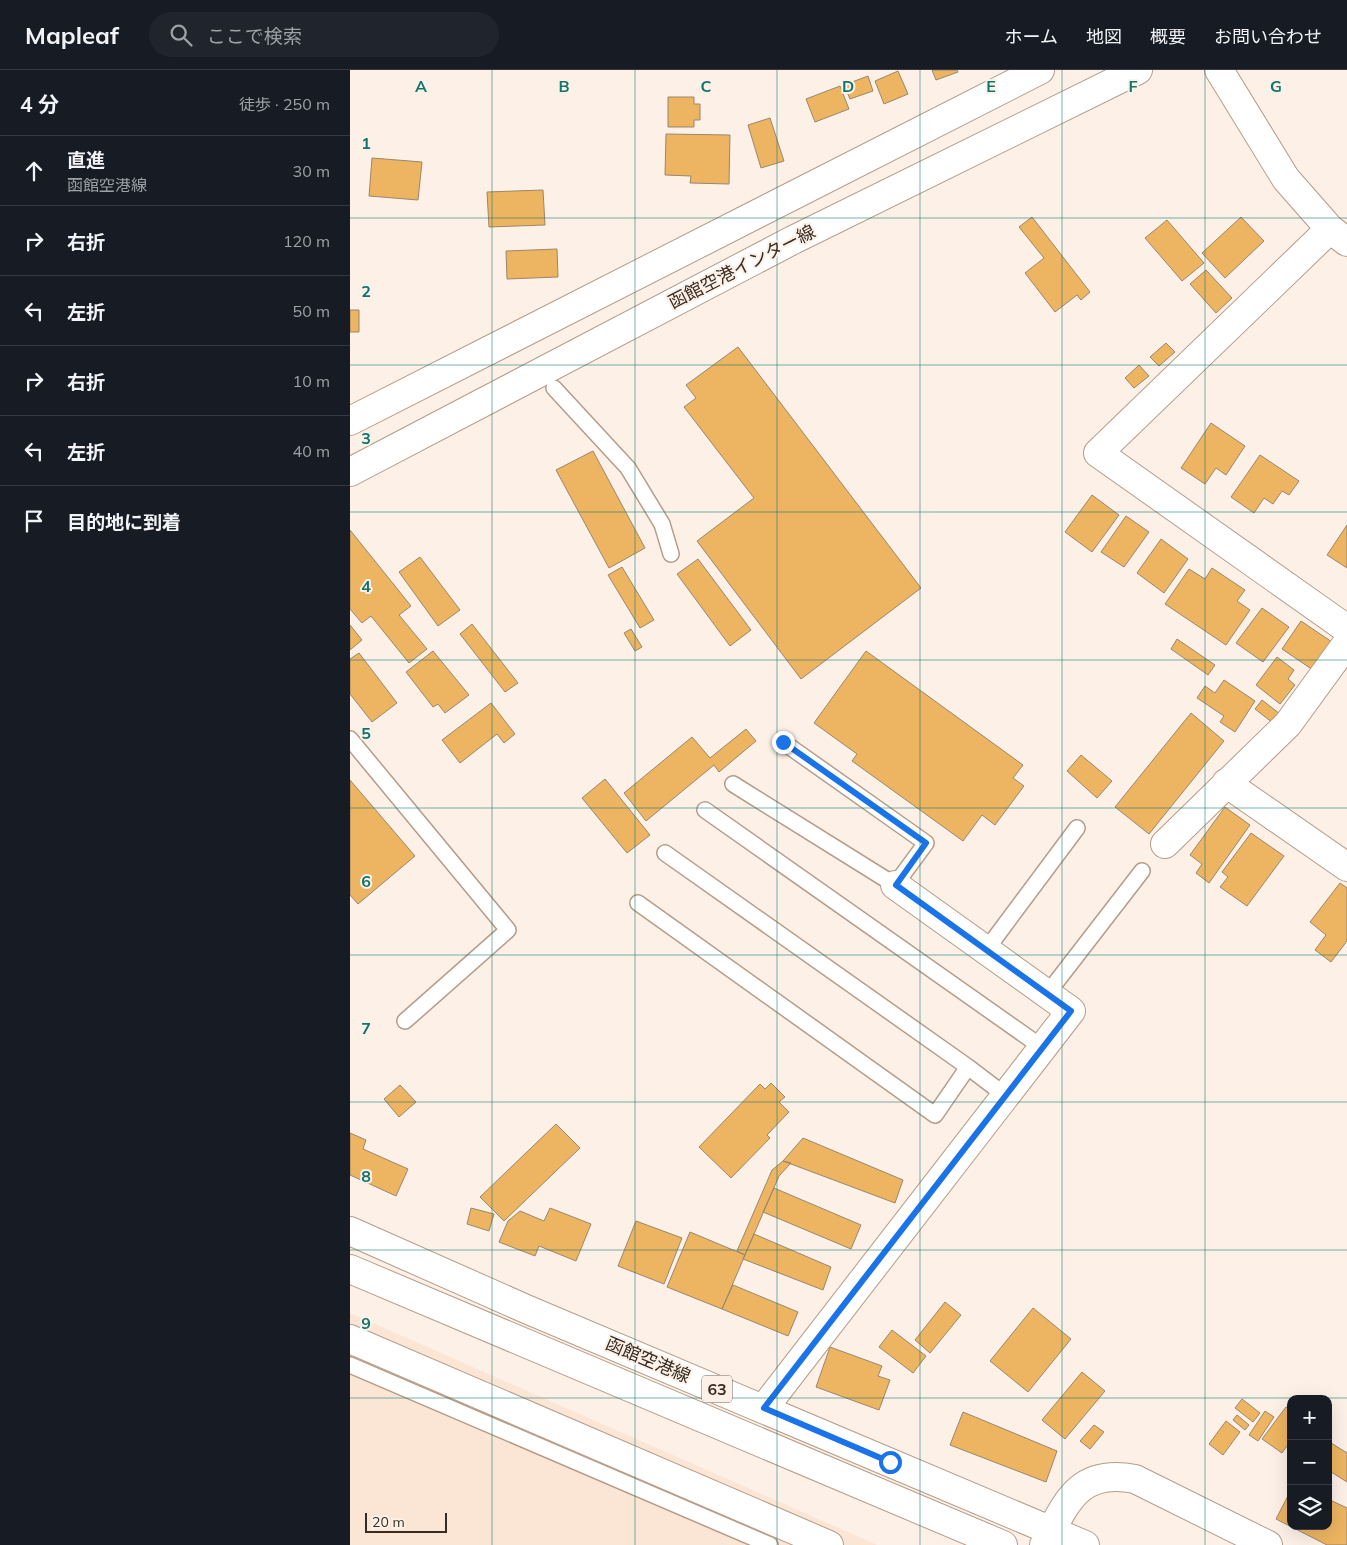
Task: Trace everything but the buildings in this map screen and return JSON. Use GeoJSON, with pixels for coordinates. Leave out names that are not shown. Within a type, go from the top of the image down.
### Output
{"type":"FeatureCollection","features":[{"type":"Feature","properties":{"kind":"main road"},"geometry":{"type":"LineString","coordinates":[[350,421],[1040,70]]}},
{"type":"Feature","properties":{"kind":"main road","name":"函館空港インター線"},"geometry":{"type":"LineString","coordinates":[[350,472],[793,240],[1138,70]]}},
{"type":"Feature","properties":{"kind":"main road"},"geometry":{"type":"LineString","coordinates":[[1219,70],[1286,178],[1339,235],[1098,453],[1347,628]]}},
{"type":"Feature","properties":{"kind":"main road"},"geometry":{"type":"LineString","coordinates":[[1164,844],[1288,724],[1347,643]]}},
{"type":"Feature","properties":{"kind":"main road"},"geometry":{"type":"LineString","coordinates":[[1226,783],[1347,867]]}},
{"type":"Feature","properties":{"kind":"main road"},"geometry":{"type":"LineString","coordinates":[[764,1408],[1071,1011],[896,885]]}},
{"type":"Feature","properties":{"kind":"main road","name":"函館空港線"},"geometry":{"type":"LineString","coordinates":[[350,1231],[526,1309],[764,1408],[1048,1538],[1085,1545]]}},
{"type":"Feature","properties":{"kind":"main road","name":"函館空港線"},"geometry":{"type":"LineString","coordinates":[[350,1269],[1003,1545]]}},
{"type":"Feature","properties":{"kind":"main road"},"geometry":{"type":"LineString","coordinates":[[350,1339],[829,1545]]}},
{"type":"Feature","properties":{"kind":"main road"},"geometry":{"type":"LineString","coordinates":[[1048,1538],[1064,1506],[1079,1489],[1097,1478],[1115,1475],[1134,1479],[1268,1545]]}},
{"type":"Feature","properties":{"kind":"lane"},"geometry":{"type":"LineString","coordinates":[[554,388],[628,468],[662,524],[671,554]]}},
{"type":"Feature","properties":{"kind":"lane"},"geometry":{"type":"LineString","coordinates":[[350,739],[508,930],[405,1021]]}},
{"type":"Feature","properties":{"kind":"lane"},"geometry":{"type":"LineString","coordinates":[[733,784],[896,885],[926,843],[783,742]]}},
{"type":"Feature","properties":{"kind":"lane"},"geometry":{"type":"LineString","coordinates":[[705,810],[1042,1048]]}},
{"type":"Feature","properties":{"kind":"lane"},"geometry":{"type":"LineString","coordinates":[[986,950],[1077,828]]}},
{"type":"Feature","properties":{"kind":"lane"},"geometry":{"type":"LineString","coordinates":[[665,853],[968,1066],[1006,1096]]}},
{"type":"Feature","properties":{"kind":"lane"},"geometry":{"type":"LineString","coordinates":[[1048,994],[1142,871]]}},
{"type":"Feature","properties":{"kind":"lane"},"geometry":{"type":"LineString","coordinates":[[638,904],[935,1115],[968,1066]]}},
{"type":"Feature","properties":{"kind":"lane"},"geometry":{"type":"LineString","coordinates":[[350,1365],[770,1545]]}},
{"type":"Feature","properties":{"kind":"shaded area"},"geometry":{"type":"Polygon","coordinates":[[[350,1313],[877,1545],[350,1545],[350,1313]]]}},
{"type":"Feature","properties":{"kind":"route"},"geometry":{"type":"LineString","coordinates":[[783,742],[926,843],[896,885],[1071,1011],[764,1408],[890,1462]]}}]}
